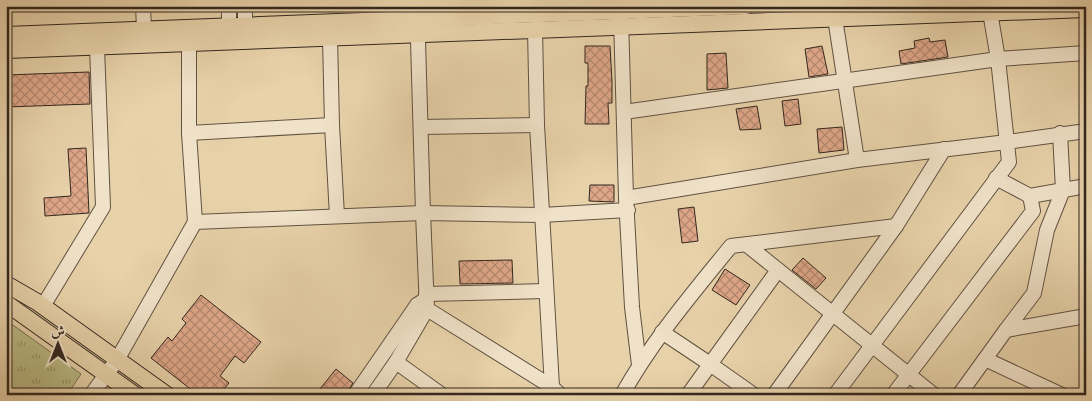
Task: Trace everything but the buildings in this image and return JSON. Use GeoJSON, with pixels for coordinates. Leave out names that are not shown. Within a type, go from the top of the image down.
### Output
{"type":"FeatureCollection","features":[{"type":"Feature","properties":{"kind":"main road"},"geometry":{"type":"LineString","coordinates":[[6,35],[144,29],[187,35],[330,38],[418,20],[535,30],[621,15],[746,6]]}},
{"type":"Feature","properties":{"kind":"main road"},"geometry":{"type":"LineString","coordinates":[[6,50],[97,46],[187,35],[237,26],[621,15],[835,18],[1086,8]]}},
{"type":"Feature","properties":{"kind":"main road"},"geometry":{"type":"LineString","coordinates":[[6,284],[43,306],[167,395]]}},
{"type":"Feature","properties":{"kind":"main road"},"geometry":{"type":"LineString","coordinates":[[6,303],[135,395]]}},
{"type":"Feature","properties":{"kind":"street"},"geometry":{"type":"LineString","coordinates":[[143,6],[144,29]]}},
{"type":"Feature","properties":{"kind":"street"},"geometry":{"type":"LineString","coordinates":[[229,6],[237,26]]}},
{"type":"Feature","properties":{"kind":"street"},"geometry":{"type":"LineString","coordinates":[[237,26],[245,6]]}},
{"type":"Feature","properties":{"kind":"street"},"geometry":{"type":"LineString","coordinates":[[835,395],[1009,162],[998,59],[990,12]]}},
{"type":"Feature","properties":{"kind":"street"},"geometry":{"type":"LineString","coordinates":[[621,15],[632,307],[638,365]]}},
{"type":"Feature","properties":{"kind":"street"},"geometry":{"type":"LineString","coordinates":[[835,18],[857,160]]}},
{"type":"Feature","properties":{"kind":"street"},"geometry":{"type":"LineString","coordinates":[[373,395],[396,362],[424,302],[418,20]]}},
{"type":"Feature","properties":{"kind":"street"},"geometry":{"type":"LineString","coordinates":[[535,30],[537,125],[545,291],[556,391]]}},
{"type":"Feature","properties":{"kind":"street"},"geometry":{"type":"LineString","coordinates":[[91,395],[117,360],[195,222],[189,133],[187,35]]}},
{"type":"Feature","properties":{"kind":"street"},"geometry":{"type":"LineString","coordinates":[[330,38],[332,125],[338,216]]}},
{"type":"Feature","properties":{"kind":"street"},"geometry":{"type":"LineString","coordinates":[[43,306],[103,207],[97,46]]}},
{"type":"Feature","properties":{"kind":"street"},"geometry":{"type":"LineString","coordinates":[[624,112],[998,59],[1086,53]]}},
{"type":"Feature","properties":{"kind":"street"},"geometry":{"type":"LineString","coordinates":[[189,133],[332,125]]}},
{"type":"Feature","properties":{"kind":"street"},"geometry":{"type":"LineString","coordinates":[[420,127],[537,125]]}},
{"type":"Feature","properties":{"kind":"street"},"geometry":{"type":"LineString","coordinates":[[195,222],[422,213],[542,214],[627,204],[857,160],[1086,131]]}},
{"type":"Feature","properties":{"kind":"street"},"geometry":{"type":"LineString","coordinates":[[959,395],[1034,293],[1048,230],[1063,190],[1060,134]]}},
{"type":"Feature","properties":{"kind":"street"},"geometry":{"type":"LineString","coordinates":[[774,395],[896,226],[944,149]]}},
{"type":"Feature","properties":{"kind":"street"},"geometry":{"type":"LineString","coordinates":[[996,178],[1030,196],[1086,186]]}},
{"type":"Feature","properties":{"kind":"street"},"geometry":{"type":"LineString","coordinates":[[892,395],[1033,211],[1030,196]]}},
{"type":"Feature","properties":{"kind":"street"},"geometry":{"type":"LineString","coordinates":[[622,395],[638,365],[662,332],[731,246],[896,226]]}},
{"type":"Feature","properties":{"kind":"street"},"geometry":{"type":"LineString","coordinates":[[747,245],[934,395]]}},
{"type":"Feature","properties":{"kind":"street"},"geometry":{"type":"LineString","coordinates":[[688,395],[778,270]]}},
{"type":"Feature","properties":{"kind":"street"},"geometry":{"type":"LineString","coordinates":[[354,395],[424,302],[545,291]]}},
{"type":"Feature","properties":{"kind":"street"},"geometry":{"type":"LineString","coordinates":[[424,302],[556,391]]}},
{"type":"Feature","properties":{"kind":"street"},"geometry":{"type":"LineString","coordinates":[[1006,330],[1086,316]]}},
{"type":"Feature","properties":{"kind":"street"},"geometry":{"type":"LineString","coordinates":[[662,332],[754,395]]}},
{"type":"Feature","properties":{"kind":"street"},"geometry":{"type":"LineString","coordinates":[[985,359],[1062,395]]}},
{"type":"Feature","properties":{"kind":"street"},"geometry":{"type":"LineString","coordinates":[[396,362],[442,395]]}},
{"type":"Feature","properties":{"kind":"green space"},"geometry":{"type":"Polygon","coordinates":[[[6,320],[81,374],[67,395],[6,395],[6,320]]]}}]}
